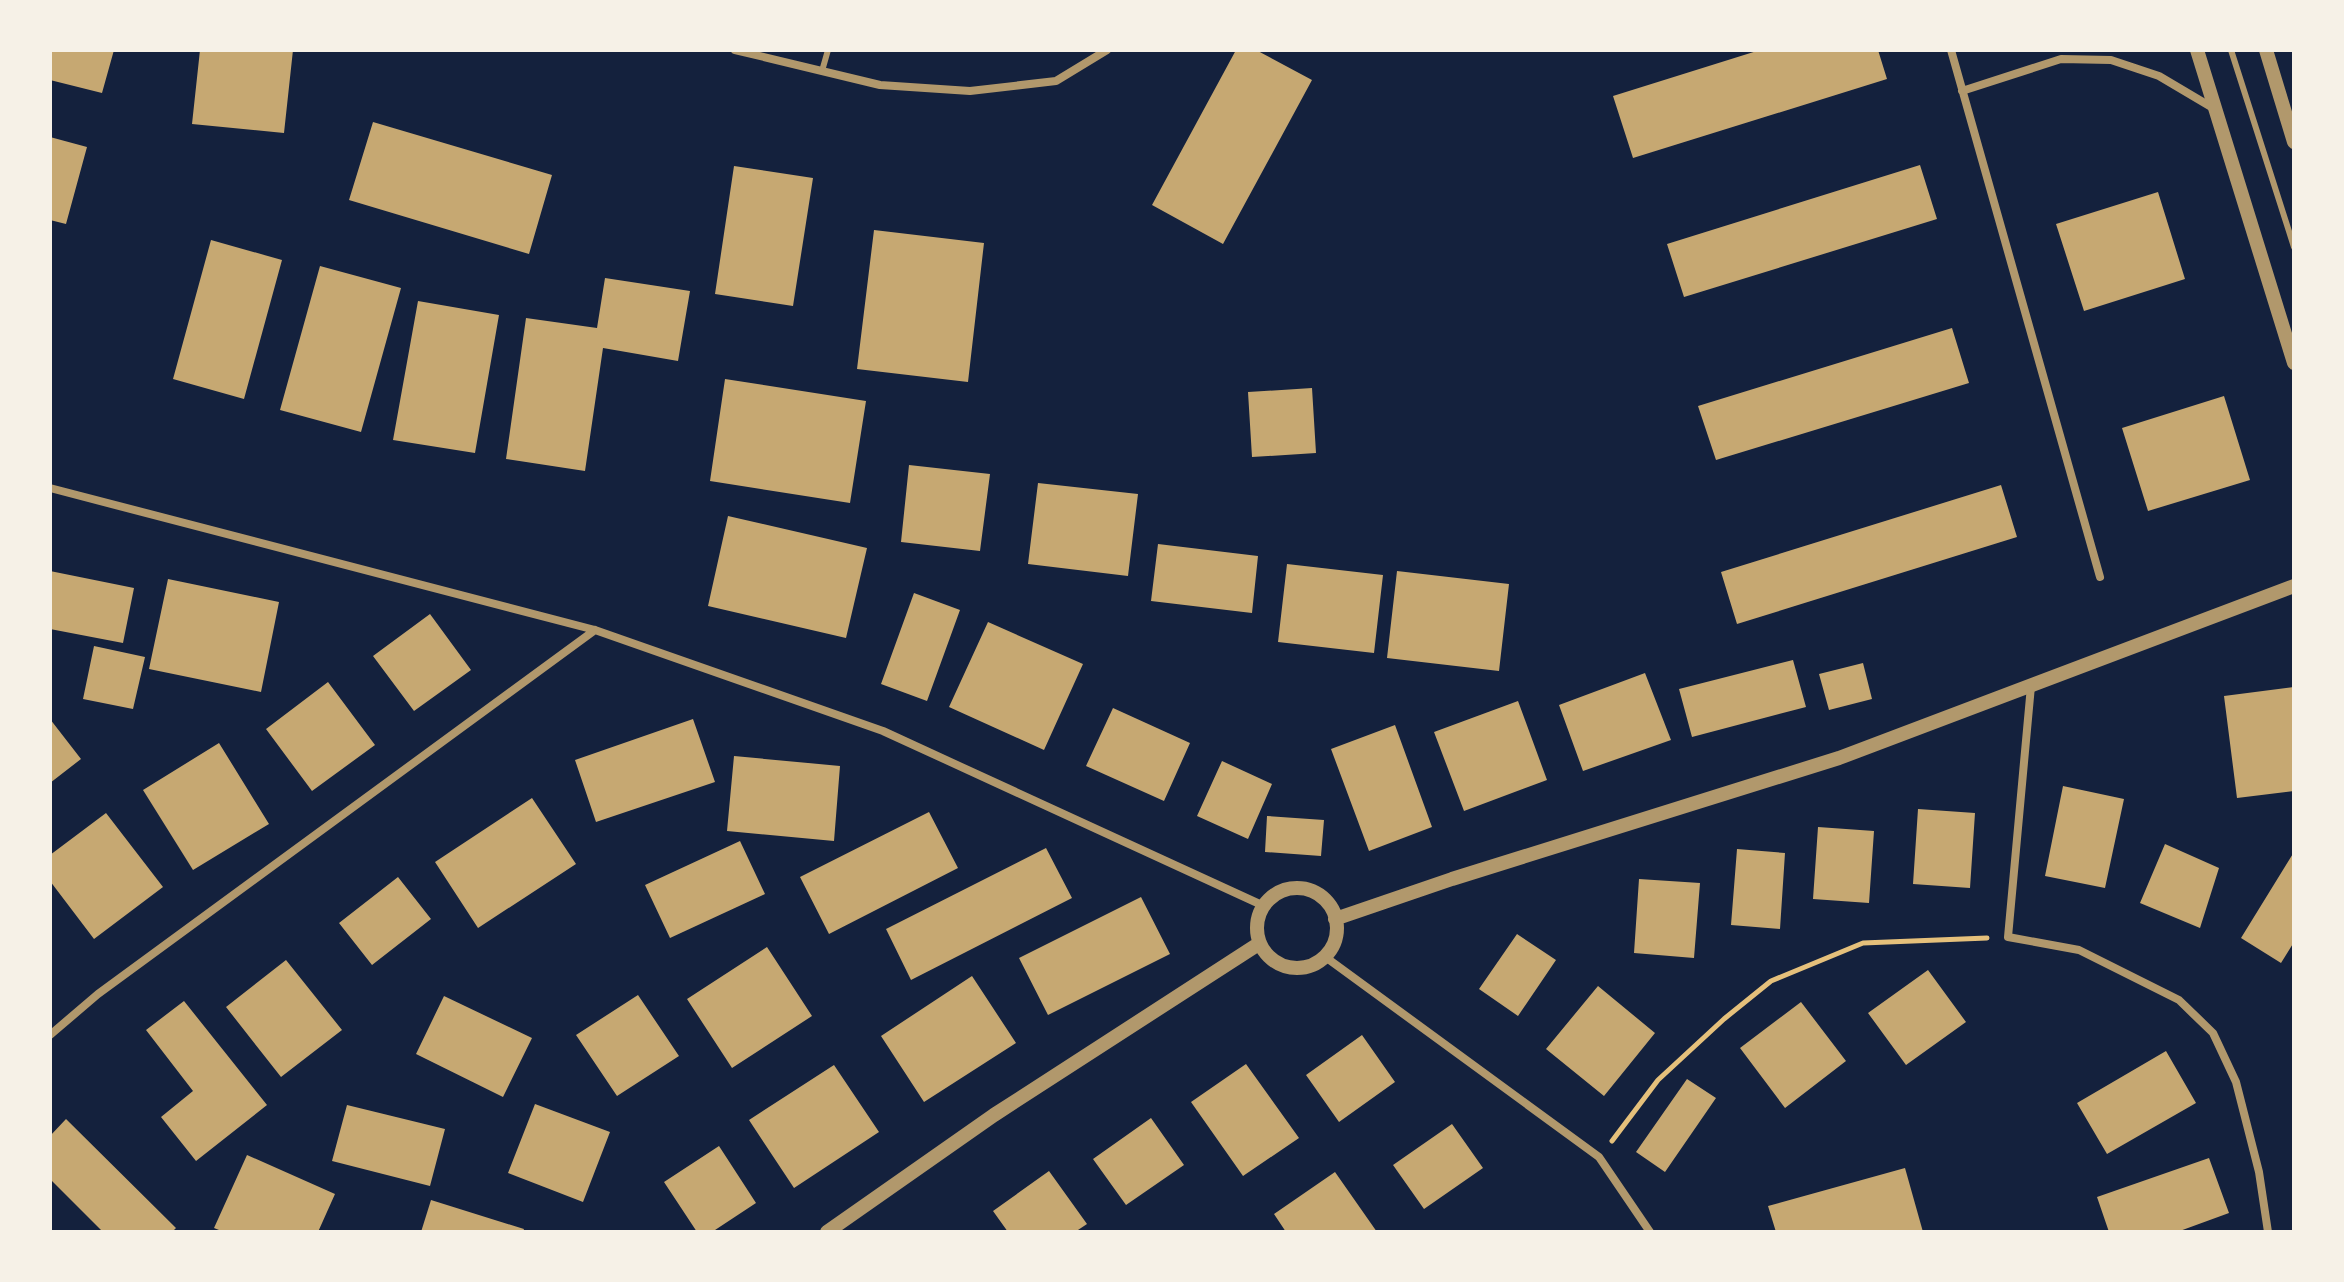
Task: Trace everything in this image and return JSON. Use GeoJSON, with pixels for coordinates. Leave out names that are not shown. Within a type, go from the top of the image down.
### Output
{"type":"FeatureCollection","features":[{"type":"Feature","properties":{"kind":"street"},"geometry":{"type":"LineString","coordinates":[[735,50],[880,85],[970,91],[1056,81],[1107,50]]}},
{"type":"Feature","properties":{"kind":"street"},"geometry":{"type":"LineString","coordinates":[[1951,50],[2100,577]]}},
{"type":"Feature","properties":{"kind":"street"},"geometry":{"type":"LineString","coordinates":[[2197,50],[2294,363]]}},
{"type":"Feature","properties":{"kind":"street"},"geometry":{"type":"LineString","coordinates":[[2266,50],[2294,142]]}},
{"type":"Feature","properties":{"kind":"street"},"geometry":{"type":"LineString","coordinates":[[1962,91],[2061,59],[2111,60],[2159,76],[2216,109]]}},
{"type":"Feature","properties":{"kind":"street"},"geometry":{"type":"LineString","coordinates":[[50,488],[595,630],[883,731],[1264,906]]}},
{"type":"Feature","properties":{"kind":"street"},"geometry":{"type":"LineString","coordinates":[[1335,919],[1452,879],[1839,758],[2294,586]]}},
{"type":"Feature","properties":{"kind":"street"},"geometry":{"type":"LineString","coordinates":[[50,1035],[98,994],[595,630]]}},
{"type":"Feature","properties":{"kind":"street"},"geometry":{"type":"LineString","coordinates":[[2031,686],[2008,937],[2079,950],[2179,1000],[2213,1033],[2236,1082],[2259,1172],[2268,1232]]}},
{"type":"Feature","properties":{"kind":"street"},"geometry":{"type":"LineString","coordinates":[[1292,888],[1305,889],[1327,902],[1335,919],[1335,940],[1324,956],[1306,967],[1293,968],[1269,957],[1257,934],[1258,921],[1269,899],[1292,888]]}},
{"type":"Feature","properties":{"kind":"street"},"geometry":{"type":"LineString","coordinates":[[827,1232],[994,1115],[1260,943]]}},
{"type":"Feature","properties":{"kind":"street"},"geometry":{"type":"LineString","coordinates":[[1324,956],[1599,1157],[1650,1232]]}},
{"type":"Feature","properties":{"kind":"lane"},"geometry":{"type":"LineString","coordinates":[[822,71],[828,50]]}},
{"type":"Feature","properties":{"kind":"lane"},"geometry":{"type":"LineString","coordinates":[[2231,50],[2294,247]]}},
{"type":"Feature","properties":{"kind":"path"},"geometry":{"type":"LineString","coordinates":[[1599,1157],[1658,1080],[1771,981],[1863,943],[2008,937]]}},
{"type":"Feature","properties":{"kind":"building"},"geometry":{"type":"Polygon","coordinates":[[[50,50],[114,50],[102,93],[50,80],[50,50]]]}},
{"type":"Feature","properties":{"kind":"building"},"geometry":{"type":"Polygon","coordinates":[[[200,50],[293,50],[284,133],[192,124],[200,50]]]}},
{"type":"Feature","properties":{"kind":"building"},"geometry":{"type":"Polygon","coordinates":[[[1236,50],[1256,50],[1312,80],[1223,244],[1152,205],[1236,50]]]}},
{"type":"Feature","properties":{"kind":"building"},"geometry":{"type":"Polygon","coordinates":[[[1760,50],[1878,50],[1887,79],[1633,158],[1613,96],[1760,50]]]}},
{"type":"Feature","properties":{"kind":"building"},"geometry":{"type":"Polygon","coordinates":[[[373,122],[552,175],[529,254],[349,200],[373,122]]]}},
{"type":"Feature","properties":{"kind":"building"},"geometry":{"type":"Polygon","coordinates":[[[50,137],[87,147],[66,224],[50,220],[50,137]]]}},
{"type":"Feature","properties":{"kind":"building"},"geometry":{"type":"Polygon","coordinates":[[[1920,165],[1937,219],[1684,297],[1667,244],[1920,165]]]}},
{"type":"Feature","properties":{"kind":"building"},"geometry":{"type":"Polygon","coordinates":[[[734,166],[813,178],[793,306],[715,294],[734,166]]]}},
{"type":"Feature","properties":{"kind":"building"},"geometry":{"type":"Polygon","coordinates":[[[2158,192],[2185,279],[2084,311],[2056,224],[2158,192]]]}},
{"type":"Feature","properties":{"kind":"building"},"geometry":{"type":"Polygon","coordinates":[[[874,230],[984,243],[968,382],[857,369],[874,230]]]}},
{"type":"Feature","properties":{"kind":"building"},"geometry":{"type":"Polygon","coordinates":[[[211,240],[282,260],[244,399],[173,379],[211,240]]]}},
{"type":"Feature","properties":{"kind":"building"},"geometry":{"type":"Polygon","coordinates":[[[320,266],[401,288],[361,432],[280,410],[320,266]]]}},
{"type":"Feature","properties":{"kind":"building"},"geometry":{"type":"Polygon","coordinates":[[[605,278],[690,291],[678,361],[603,348],[585,471],[506,459],[526,318],[597,328],[605,278]]]}},
{"type":"Feature","properties":{"kind":"building"},"geometry":{"type":"Polygon","coordinates":[[[418,301],[499,315],[475,453],[393,440],[418,301]]]}},
{"type":"Feature","properties":{"kind":"building"},"geometry":{"type":"Polygon","coordinates":[[[1952,328],[1969,383],[1716,460],[1698,406],[1952,328]]]}},
{"type":"Feature","properties":{"kind":"building"},"geometry":{"type":"Polygon","coordinates":[[[725,379],[866,401],[850,503],[710,481],[725,379]]]}},
{"type":"Feature","properties":{"kind":"building"},"geometry":{"type":"Polygon","coordinates":[[[1312,388],[1316,453],[1252,457],[1248,392],[1312,388]]]}},
{"type":"Feature","properties":{"kind":"building"},"geometry":{"type":"Polygon","coordinates":[[[2224,396],[2250,480],[2148,511],[2122,428],[2224,396]]]}},
{"type":"Feature","properties":{"kind":"building"},"geometry":{"type":"Polygon","coordinates":[[[909,465],[990,474],[980,551],[901,542],[909,465]]]}},
{"type":"Feature","properties":{"kind":"building"},"geometry":{"type":"Polygon","coordinates":[[[1038,483],[1138,494],[1128,576],[1028,564],[1038,483]]]}},
{"type":"Feature","properties":{"kind":"building"},"geometry":{"type":"Polygon","coordinates":[[[2001,485],[2017,537],[1737,624],[1721,572],[2001,485]]]}},
{"type":"Feature","properties":{"kind":"building"},"geometry":{"type":"Polygon","coordinates":[[[728,516],[867,548],[846,638],[708,606],[728,516]]]}},
{"type":"Feature","properties":{"kind":"building"},"geometry":{"type":"Polygon","coordinates":[[[1158,544],[1258,556],[1252,613],[1151,601],[1158,544]]]}},
{"type":"Feature","properties":{"kind":"building"},"geometry":{"type":"Polygon","coordinates":[[[1287,564],[1383,575],[1374,653],[1278,642],[1287,564]]]}},
{"type":"Feature","properties":{"kind":"building"},"geometry":{"type":"Polygon","coordinates":[[[50,571],[134,588],[123,643],[50,629],[50,571]]]}},
{"type":"Feature","properties":{"kind":"building"},"geometry":{"type":"Polygon","coordinates":[[[1397,571],[1509,584],[1499,671],[1387,658],[1397,571]]]}},
{"type":"Feature","properties":{"kind":"building"},"geometry":{"type":"Polygon","coordinates":[[[168,579],[279,602],[261,692],[149,669],[168,579]]]}},
{"type":"Feature","properties":{"kind":"building"},"geometry":{"type":"Polygon","coordinates":[[[914,593],[960,610],[927,701],[881,684],[914,593]]]}},
{"type":"Feature","properties":{"kind":"building"},"geometry":{"type":"Polygon","coordinates":[[[430,614],[471,670],[414,711],[373,656],[430,614]]]}},
{"type":"Feature","properties":{"kind":"building"},"geometry":{"type":"Polygon","coordinates":[[[988,622],[1083,664],[1044,750],[949,707],[988,622]]]}},
{"type":"Feature","properties":{"kind":"building"},"geometry":{"type":"Polygon","coordinates":[[[94,646],[145,657],[133,709],[83,699],[94,646]]]}},
{"type":"Feature","properties":{"kind":"building"},"geometry":{"type":"Polygon","coordinates":[[[1793,660],[1806,707],[1692,737],[1679,689],[1793,660]]]}},
{"type":"Feature","properties":{"kind":"building"},"geometry":{"type":"Polygon","coordinates":[[[1863,663],[1872,699],[1829,710],[1819,674],[1863,663]]]}},
{"type":"Feature","properties":{"kind":"building"},"geometry":{"type":"Polygon","coordinates":[[[1645,673],[1671,740],[1583,771],[1559,705],[1645,673]]]}},
{"type":"Feature","properties":{"kind":"building"},"geometry":{"type":"Polygon","coordinates":[[[328,682],[375,745],[312,791],[266,729],[328,682]]]}},
{"type":"Feature","properties":{"kind":"building"},"geometry":{"type":"Polygon","coordinates":[[[2294,687],[2294,791],[2237,798],[2224,696],[2294,687]]]}},
{"type":"Feature","properties":{"kind":"building"},"geometry":{"type":"Polygon","coordinates":[[[1518,701],[1547,780],[1464,811],[1434,732],[1518,701]]]}},
{"type":"Feature","properties":{"kind":"building"},"geometry":{"type":"Polygon","coordinates":[[[1113,708],[1190,743],[1164,801],[1086,766],[1113,708]]]}},
{"type":"Feature","properties":{"kind":"building"},"geometry":{"type":"Polygon","coordinates":[[[50,719],[81,759],[50,783],[50,719]]]}},
{"type":"Feature","properties":{"kind":"building"},"geometry":{"type":"Polygon","coordinates":[[[693,719],[715,782],[596,822],[575,760],[693,719]]]}},
{"type":"Feature","properties":{"kind":"building"},"geometry":{"type":"Polygon","coordinates":[[[1395,725],[1432,827],[1369,851],[1331,749],[1395,725]]]}},
{"type":"Feature","properties":{"kind":"building"},"geometry":{"type":"Polygon","coordinates":[[[219,743],[269,824],[193,870],[143,790],[219,743]]]}},
{"type":"Feature","properties":{"kind":"building"},"geometry":{"type":"Polygon","coordinates":[[[734,756],[840,766],[834,841],[727,831],[734,756]]]}},
{"type":"Feature","properties":{"kind":"building"},"geometry":{"type":"Polygon","coordinates":[[[1222,761],[1272,784],[1248,839],[1197,816],[1222,761]]]}},
{"type":"Feature","properties":{"kind":"building"},"geometry":{"type":"Polygon","coordinates":[[[2063,786],[2124,799],[2105,888],[2045,876],[2063,786]]]}},
{"type":"Feature","properties":{"kind":"building"},"geometry":{"type":"Polygon","coordinates":[[[532,798],[576,864],[478,928],[435,862],[532,798]]]}},
{"type":"Feature","properties":{"kind":"building"},"geometry":{"type":"Polygon","coordinates":[[[1918,809],[1975,813],[1970,888],[1913,884],[1918,809]]]}},
{"type":"Feature","properties":{"kind":"building"},"geometry":{"type":"Polygon","coordinates":[[[929,812],[958,868],[829,934],[800,877],[929,812]]]}},
{"type":"Feature","properties":{"kind":"building"},"geometry":{"type":"Polygon","coordinates":[[[106,813],[163,887],[94,939],[50,881],[50,855],[106,813]]]}},
{"type":"Feature","properties":{"kind":"building"},"geometry":{"type":"Polygon","coordinates":[[[1267,816],[1324,820],[1321,856],[1265,852],[1267,816]]]}},
{"type":"Feature","properties":{"kind":"building"},"geometry":{"type":"Polygon","coordinates":[[[1818,827],[1874,831],[1869,903],[1813,899],[1818,827]]]}},
{"type":"Feature","properties":{"kind":"building"},"geometry":{"type":"Polygon","coordinates":[[[740,841],[765,894],[670,938],[645,885],[740,841]]]}},
{"type":"Feature","properties":{"kind":"building"},"geometry":{"type":"Polygon","coordinates":[[[2165,844],[2219,868],[2200,928],[2140,903],[2165,844]]]}},
{"type":"Feature","properties":{"kind":"building"},"geometry":{"type":"Polygon","coordinates":[[[1046,848],[1072,898],[911,980],[886,929],[1046,848]]]}},
{"type":"Feature","properties":{"kind":"building"},"geometry":{"type":"Polygon","coordinates":[[[1737,849],[1785,853],[1780,929],[1731,925],[1737,849]]]}},
{"type":"Feature","properties":{"kind":"building"},"geometry":{"type":"Polygon","coordinates":[[[2294,852],[2294,942],[2281,963],[2241,938],[2294,852]]]}},
{"type":"Feature","properties":{"kind":"building"},"geometry":{"type":"Polygon","coordinates":[[[398,877],[431,919],[372,965],[339,923],[398,877]]]}},
{"type":"Feature","properties":{"kind":"building"},"geometry":{"type":"Polygon","coordinates":[[[1639,879],[1700,883],[1694,958],[1634,953],[1639,879]]]}},
{"type":"Feature","properties":{"kind":"building"},"geometry":{"type":"Polygon","coordinates":[[[1141,897],[1170,954],[1048,1015],[1019,958],[1141,897]]]}},
{"type":"Feature","properties":{"kind":"building"},"geometry":{"type":"Polygon","coordinates":[[[1517,934],[1556,960],[1518,1016],[1479,989],[1517,934]]]}},
{"type":"Feature","properties":{"kind":"building"},"geometry":{"type":"Polygon","coordinates":[[[767,947],[812,1016],[732,1068],[687,999],[767,947]]]}},
{"type":"Feature","properties":{"kind":"building"},"geometry":{"type":"Polygon","coordinates":[[[286,960],[342,1030],[281,1077],[226,1007],[286,960]]]}},
{"type":"Feature","properties":{"kind":"building"},"geometry":{"type":"Polygon","coordinates":[[[1928,970],[1966,1022],[1906,1065],[1868,1013],[1928,970]]]}},
{"type":"Feature","properties":{"kind":"building"},"geometry":{"type":"Polygon","coordinates":[[[972,976],[1016,1043],[924,1102],[881,1036],[972,976]]]}},
{"type":"Feature","properties":{"kind":"building"},"geometry":{"type":"Polygon","coordinates":[[[1598,986],[1655,1033],[1604,1096],[1546,1049],[1598,986]]]}},
{"type":"Feature","properties":{"kind":"building"},"geometry":{"type":"Polygon","coordinates":[[[638,995],[679,1056],[617,1096],[576,1035],[638,995]]]}},
{"type":"Feature","properties":{"kind":"building"},"geometry":{"type":"Polygon","coordinates":[[[444,996],[532,1038],[503,1097],[416,1054],[444,996]]]}},
{"type":"Feature","properties":{"kind":"building"},"geometry":{"type":"Polygon","coordinates":[[[184,1001],[267,1105],[196,1161],[161,1117],[193,1091],[146,1030],[184,1001]]]}},
{"type":"Feature","properties":{"kind":"building"},"geometry":{"type":"Polygon","coordinates":[[[1801,1002],[1846,1061],[1785,1108],[1740,1048],[1801,1002]]]}},
{"type":"Feature","properties":{"kind":"building"},"geometry":{"type":"Polygon","coordinates":[[[1362,1035],[1395,1082],[1339,1122],[1306,1075],[1362,1035]]]}},
{"type":"Feature","properties":{"kind":"building"},"geometry":{"type":"Polygon","coordinates":[[[2166,1051],[2196,1103],[2107,1154],[2077,1103],[2166,1051]]]}},
{"type":"Feature","properties":{"kind":"building"},"geometry":{"type":"Polygon","coordinates":[[[1246,1064],[1299,1138],[1243,1176],[1191,1102],[1246,1064]]]}},
{"type":"Feature","properties":{"kind":"building"},"geometry":{"type":"Polygon","coordinates":[[[834,1065],[879,1132],[794,1188],[749,1120],[834,1065]]]}},
{"type":"Feature","properties":{"kind":"building"},"geometry":{"type":"Polygon","coordinates":[[[1687,1079],[1716,1098],[1665,1172],[1636,1152],[1687,1079]]]}},
{"type":"Feature","properties":{"kind":"building"},"geometry":{"type":"Polygon","coordinates":[[[535,1104],[610,1132],[583,1202],[508,1173],[535,1104]]]}},
{"type":"Feature","properties":{"kind":"building"},"geometry":{"type":"Polygon","coordinates":[[[347,1105],[445,1129],[430,1186],[332,1161],[347,1105]]]}},
{"type":"Feature","properties":{"kind":"building"},"geometry":{"type":"Polygon","coordinates":[[[1151,1118],[1184,1165],[1126,1205],[1093,1159],[1151,1118]]]}},
{"type":"Feature","properties":{"kind":"building"},"geometry":{"type":"Polygon","coordinates":[[[66,1119],[176,1228],[172,1232],[103,1232],[50,1179],[50,1136],[66,1119]]]}},
{"type":"Feature","properties":{"kind":"building"},"geometry":{"type":"Polygon","coordinates":[[[1452,1124],[1483,1168],[1424,1209],[1393,1165],[1452,1124]]]}},
{"type":"Feature","properties":{"kind":"building"},"geometry":{"type":"Polygon","coordinates":[[[719,1146],[756,1203],[712,1232],[697,1232],[664,1182],[719,1146]]]}},
{"type":"Feature","properties":{"kind":"building"},"geometry":{"type":"Polygon","coordinates":[[[247,1155],[335,1194],[318,1232],[224,1232],[214,1228],[247,1155]]]}},
{"type":"Feature","properties":{"kind":"building"},"geometry":{"type":"Polygon","coordinates":[[[2209,1158],[2229,1213],[2177,1232],[2109,1232],[2097,1197],[2209,1158]]]}},
{"type":"Feature","properties":{"kind":"building"},"geometry":{"type":"Polygon","coordinates":[[[1905,1168],[1923,1232],[1776,1232],[1768,1206],[1905,1168]]]}},
{"type":"Feature","properties":{"kind":"building"},"geometry":{"type":"Polygon","coordinates":[[[1049,1171],[1087,1224],[1075,1232],[1008,1232],[993,1211],[1049,1171]]]}},
{"type":"Feature","properties":{"kind":"building"},"geometry":{"type":"Polygon","coordinates":[[[1335,1172],[1377,1232],[1286,1232],[1274,1214],[1335,1172]]]}},
{"type":"Feature","properties":{"kind":"building"},"geometry":{"type":"Polygon","coordinates":[[[431,1200],[524,1229],[523,1232],[421,1232],[431,1200]]]}}]}
